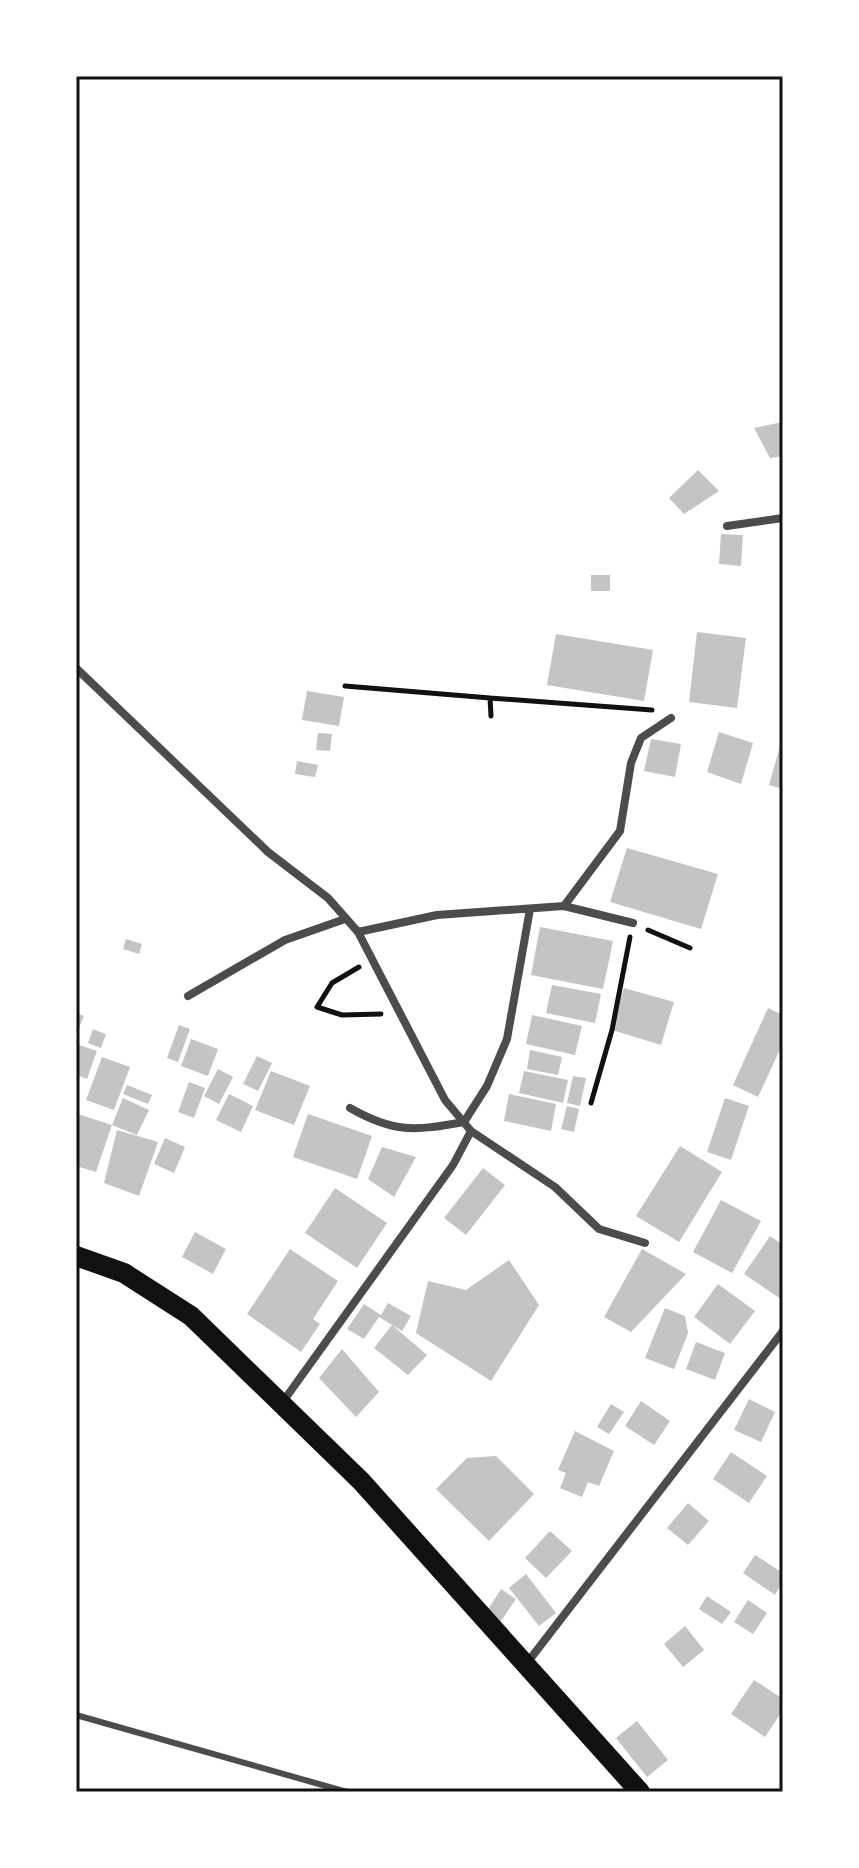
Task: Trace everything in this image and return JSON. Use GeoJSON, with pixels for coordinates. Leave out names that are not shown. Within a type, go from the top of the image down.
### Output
{"type":"FeatureCollection","features":[{"type":"Feature","properties":{"kind":"main road"},"geometry":{"type":"LineString","coordinates":[[76,1256],[124,1273],[191,1316],[361,1481],[640,1792]]}},
{"type":"Feature","properties":{"kind":"street"},"geometry":{"type":"LineString","coordinates":[[727,526],[783,518]]}},
{"type":"Feature","properties":{"kind":"street"},"geometry":{"type":"LineString","coordinates":[[76,668],[268,852],[328,898],[358,932],[445,1100],[471,1131],[555,1187],[599,1229],[645,1243]]}},
{"type":"Feature","properties":{"kind":"street"},"geometry":{"type":"LineString","coordinates":[[564,906],[620,831],[631,763],[641,738],[671,718]]}},
{"type":"Feature","properties":{"kind":"street"},"geometry":{"type":"LineString","coordinates":[[358,932],[437,915],[564,906],[633,923]]}},
{"type":"Feature","properties":{"kind":"street"},"geometry":{"type":"LineString","coordinates":[[350,1108],[388,1128],[409,1130],[464,1122],[487,1086],[507,1039],[530,909]]}},
{"type":"Feature","properties":{"kind":"street"},"geometry":{"type":"LineString","coordinates":[[188,996],[285,940],[345,919]]}},
{"type":"Feature","properties":{"kind":"street"},"geometry":{"type":"LineString","coordinates":[[282,1404],[453,1165],[471,1131]]}},
{"type":"Feature","properties":{"kind":"street"},"geometry":{"type":"LineString","coordinates":[[526,1665],[783,1331]]}},
{"type":"Feature","properties":{"kind":"lane"},"geometry":{"type":"LineString","coordinates":[[76,1715],[347,1792]]}},
{"type":"Feature","properties":{"kind":"path"},"geometry":{"type":"LineString","coordinates":[[345,686],[679,712],[671,718]]}},
{"type":"Feature","properties":{"kind":"path"},"geometry":{"type":"LineString","coordinates":[[490,698],[491,716]]}},
{"type":"Feature","properties":{"kind":"path"},"geometry":{"type":"LineString","coordinates":[[591,1103],[612,1030],[633,923],[690,948]]}},
{"type":"Feature","properties":{"kind":"path"},"geometry":{"type":"LineString","coordinates":[[372,960],[332,983],[317,1007],[342,1015],[402,1014]]}},
{"type":"Feature","properties":{"kind":"building"},"geometry":{"type":"Polygon","coordinates":[[[783,422],[783,456],[770,458],[754,428],[783,422]]]}},
{"type":"Feature","properties":{"kind":"building"},"geometry":{"type":"Polygon","coordinates":[[[698,470],[719,491],[684,514],[669,498],[698,470]]]}},
{"type":"Feature","properties":{"kind":"building"},"geometry":{"type":"Polygon","coordinates":[[[721,534],[743,535],[741,566],[719,564],[721,534]]]}},
{"type":"Feature","properties":{"kind":"building"},"geometry":{"type":"Polygon","coordinates":[[[591,575],[610,575],[610,591],[591,591],[591,575]]]}},
{"type":"Feature","properties":{"kind":"building"},"geometry":{"type":"Polygon","coordinates":[[[697,632],[746,638],[737,708],[689,702],[697,632]]]}},
{"type":"Feature","properties":{"kind":"building"},"geometry":{"type":"Polygon","coordinates":[[[556,634],[653,650],[644,701],[547,685],[556,634]]]}},
{"type":"Feature","properties":{"kind":"building"},"geometry":{"type":"Polygon","coordinates":[[[307,691],[344,697],[339,726],[302,720],[307,691]]]}},
{"type":"Feature","properties":{"kind":"building"},"geometry":{"type":"Polygon","coordinates":[[[719,732],[753,743],[741,784],[707,772],[719,732]]]}},
{"type":"Feature","properties":{"kind":"building"},"geometry":{"type":"Polygon","coordinates":[[[318,733],[332,734],[330,751],[316,750],[318,733]]]}},
{"type":"Feature","properties":{"kind":"building"},"geometry":{"type":"Polygon","coordinates":[[[651,739],[681,744],[675,777],[644,771],[651,739]]]}},
{"type":"Feature","properties":{"kind":"building"},"geometry":{"type":"Polygon","coordinates":[[[783,739],[783,789],[769,785],[783,739]]]}},
{"type":"Feature","properties":{"kind":"building"},"geometry":{"type":"Polygon","coordinates":[[[297,761],[318,765],[315,777],[295,774],[297,761]]]}},
{"type":"Feature","properties":{"kind":"building"},"geometry":{"type":"Polygon","coordinates":[[[627,848],[718,874],[701,929],[610,902],[627,848]]]}},
{"type":"Feature","properties":{"kind":"building"},"geometry":{"type":"Polygon","coordinates":[[[540,927],[613,941],[603,989],[531,975],[540,927]]]}},
{"type":"Feature","properties":{"kind":"building"},"geometry":{"type":"Polygon","coordinates":[[[126,939],[142,944],[139,954],[123,949],[126,939]]]}},
{"type":"Feature","properties":{"kind":"building"},"geometry":{"type":"Polygon","coordinates":[[[552,985],[601,994],[595,1023],[546,1013],[552,985]]]}},
{"type":"Feature","properties":{"kind":"building"},"geometry":{"type":"Polygon","coordinates":[[[624,988],[674,1002],[661,1045],[612,1030],[624,988]]]}},
{"type":"Feature","properties":{"kind":"building"},"geometry":{"type":"Polygon","coordinates":[[[768,1008],[783,1015],[783,1043],[758,1097],[733,1085],[768,1008]]]}},
{"type":"Feature","properties":{"kind":"building"},"geometry":{"type":"Polygon","coordinates":[[[76,1013],[84,1016],[76,1035],[76,1013]]]}},
{"type":"Feature","properties":{"kind":"building"},"geometry":{"type":"Polygon","coordinates":[[[532,1015],[582,1026],[575,1055],[526,1044],[532,1015]]]}},
{"type":"Feature","properties":{"kind":"building"},"geometry":{"type":"Polygon","coordinates":[[[179,1025],[190,1029],[178,1062],[167,1058],[179,1025]]]}},
{"type":"Feature","properties":{"kind":"building"},"geometry":{"type":"Polygon","coordinates":[[[93,1029],[106,1034],[101,1048],[88,1043],[93,1029]]]}},
{"type":"Feature","properties":{"kind":"building"},"geometry":{"type":"Polygon","coordinates":[[[191,1039],[218,1049],[208,1076],[181,1066],[191,1039]]]}},
{"type":"Feature","properties":{"kind":"building"},"geometry":{"type":"Polygon","coordinates":[[[76,1044],[97,1051],[87,1079],[76,1075],[76,1044]]]}},
{"type":"Feature","properties":{"kind":"building"},"geometry":{"type":"Polygon","coordinates":[[[530,1050],[562,1057],[558,1075],[527,1069],[530,1050]]]}},
{"type":"Feature","properties":{"kind":"building"},"geometry":{"type":"Polygon","coordinates":[[[257,1056],[272,1063],[258,1091],[243,1084],[257,1056]]]}},
{"type":"Feature","properties":{"kind":"building"},"geometry":{"type":"Polygon","coordinates":[[[102,1057],[130,1067],[114,1110],[86,1100],[102,1057]]]}},
{"type":"Feature","properties":{"kind":"building"},"geometry":{"type":"Polygon","coordinates":[[[218,1069],[233,1077],[219,1104],[204,1096],[218,1069]]]}},
{"type":"Feature","properties":{"kind":"building"},"geometry":{"type":"Polygon","coordinates":[[[271,1071],[310,1086],[294,1125],[255,1110],[271,1071]]]}},
{"type":"Feature","properties":{"kind":"building"},"geometry":{"type":"Polygon","coordinates":[[[524,1071],[568,1080],[563,1103],[519,1093],[524,1071]]]}},
{"type":"Feature","properties":{"kind":"building"},"geometry":{"type":"Polygon","coordinates":[[[573,1076],[586,1078],[580,1106],[567,1103],[573,1076]]]}},
{"type":"Feature","properties":{"kind":"building"},"geometry":{"type":"Polygon","coordinates":[[[189,1082],[205,1088],[194,1118],[178,1112],[189,1082]]]}},
{"type":"Feature","properties":{"kind":"building"},"geometry":{"type":"Polygon","coordinates":[[[127,1085],[152,1095],[148,1104],[123,1094],[127,1085]]]}},
{"type":"Feature","properties":{"kind":"building"},"geometry":{"type":"Polygon","coordinates":[[[229,1094],[253,1106],[241,1132],[216,1120],[229,1094]]]}},
{"type":"Feature","properties":{"kind":"building"},"geometry":{"type":"Polygon","coordinates":[[[509,1094],[556,1104],[551,1131],[504,1121],[509,1094]]]}},
{"type":"Feature","properties":{"kind":"building"},"geometry":{"type":"Polygon","coordinates":[[[123,1098],[149,1110],[137,1135],[112,1125],[123,1098]]]}},
{"type":"Feature","properties":{"kind":"building"},"geometry":{"type":"Polygon","coordinates":[[[725,1098],[749,1106],[731,1160],[707,1152],[725,1098]]]}},
{"type":"Feature","properties":{"kind":"building"},"geometry":{"type":"Polygon","coordinates":[[[567,1106],[579,1109],[574,1132],[561,1129],[567,1106]]]}},
{"type":"Feature","properties":{"kind":"building"},"geometry":{"type":"Polygon","coordinates":[[[78,1114],[112,1125],[96,1172],[76,1166],[78,1114]]]}},
{"type":"Feature","properties":{"kind":"building"},"geometry":{"type":"Polygon","coordinates":[[[308,1114],[372,1136],[357,1179],[293,1157],[308,1114]]]}},
{"type":"Feature","properties":{"kind":"building"},"geometry":{"type":"Polygon","coordinates":[[[117,1130],[158,1142],[139,1196],[104,1183],[117,1130]]]}},
{"type":"Feature","properties":{"kind":"building"},"geometry":{"type":"Polygon","coordinates":[[[165,1138],[185,1147],[174,1173],[154,1164],[165,1138]]]}},
{"type":"Feature","properties":{"kind":"building"},"geometry":{"type":"Polygon","coordinates":[[[680,1146],[722,1172],[679,1242],[636,1216],[680,1146]]]}},
{"type":"Feature","properties":{"kind":"building"},"geometry":{"type":"Polygon","coordinates":[[[382,1147],[416,1157],[394,1197],[368,1179],[382,1147]]]}},
{"type":"Feature","properties":{"kind":"building"},"geometry":{"type":"Polygon","coordinates":[[[483,1168],[505,1185],[466,1235],[444,1218],[483,1168]]]}},
{"type":"Feature","properties":{"kind":"building"},"geometry":{"type":"Polygon","coordinates":[[[335,1188],[387,1223],[357,1268],[305,1233],[335,1188]]]}},
{"type":"Feature","properties":{"kind":"building"},"geometry":{"type":"Polygon","coordinates":[[[721,1200],[761,1221],[732,1273],[693,1252],[721,1200]]]}},
{"type":"Feature","properties":{"kind":"building"},"geometry":{"type":"Polygon","coordinates":[[[195,1232],[226,1249],[213,1274],[182,1257],[195,1232]]]}},
{"type":"Feature","properties":{"kind":"building"},"geometry":{"type":"Polygon","coordinates":[[[770,1236],[783,1245],[781,1299],[744,1274],[770,1236]]]}},
{"type":"Feature","properties":{"kind":"building"},"geometry":{"type":"Polygon","coordinates":[[[290,1249],[338,1281],[313,1319],[320,1324],[301,1352],[247,1314],[290,1249]]]}},
{"type":"Feature","properties":{"kind":"building"},"geometry":{"type":"Polygon","coordinates":[[[642,1249],[686,1274],[631,1332],[604,1317],[642,1249]]]}},
{"type":"Feature","properties":{"kind":"building"},"geometry":{"type":"Polygon","coordinates":[[[509,1260],[539,1305],[491,1381],[416,1333],[428,1281],[466,1290],[509,1260]]]}},
{"type":"Feature","properties":{"kind":"building"},"geometry":{"type":"Polygon","coordinates":[[[718,1284],[755,1311],[730,1344],[694,1317],[718,1284]]]}},
{"type":"Feature","properties":{"kind":"building"},"geometry":{"type":"Polygon","coordinates":[[[388,1303],[411,1316],[402,1331],[379,1317],[364,1339],[347,1329],[364,1304],[381,1315],[388,1303]]]}},
{"type":"Feature","properties":{"kind":"building"},"geometry":{"type":"Polygon","coordinates":[[[665,1308],[685,1316],[688,1333],[674,1369],[645,1358],[665,1308]]]}},
{"type":"Feature","properties":{"kind":"building"},"geometry":{"type":"Polygon","coordinates":[[[392,1325],[427,1355],[408,1375],[374,1348],[392,1325]]]}},
{"type":"Feature","properties":{"kind":"building"},"geometry":{"type":"Polygon","coordinates":[[[696,1342],[725,1353],[715,1380],[686,1369],[696,1342]]]}},
{"type":"Feature","properties":{"kind":"building"},"geometry":{"type":"Polygon","coordinates":[[[342,1349],[379,1392],[356,1417],[319,1378],[342,1349]]]}},
{"type":"Feature","properties":{"kind":"building"},"geometry":{"type":"Polygon","coordinates":[[[749,1399],[775,1412],[761,1442],[734,1430],[749,1399]]]}},
{"type":"Feature","properties":{"kind":"building"},"geometry":{"type":"Polygon","coordinates":[[[641,1401],[670,1421],[654,1445],[625,1426],[641,1401]]]}},
{"type":"Feature","properties":{"kind":"building"},"geometry":{"type":"Polygon","coordinates":[[[611,1404],[624,1412],[609,1434],[597,1427],[611,1404]]]}},
{"type":"Feature","properties":{"kind":"building"},"geometry":{"type":"Polygon","coordinates":[[[575,1431],[614,1451],[599,1486],[588,1482],[582,1497],[560,1488],[566,1473],[558,1470],[575,1431]]]}},
{"type":"Feature","properties":{"kind":"building"},"geometry":{"type":"Polygon","coordinates":[[[731,1452],[767,1476],[749,1503],[713,1479],[731,1452]]]}},
{"type":"Feature","properties":{"kind":"building"},"geometry":{"type":"Polygon","coordinates":[[[496,1456],[534,1494],[489,1541],[436,1489],[467,1458],[496,1456]]]}},
{"type":"Feature","properties":{"kind":"building"},"geometry":{"type":"Polygon","coordinates":[[[688,1503],[709,1521],[688,1545],[667,1528],[688,1503]]]}},
{"type":"Feature","properties":{"kind":"building"},"geometry":{"type":"Polygon","coordinates":[[[550,1531],[572,1551],[546,1578],[525,1558],[550,1531]]]}},
{"type":"Feature","properties":{"kind":"building"},"geometry":{"type":"Polygon","coordinates":[[[755,1555],[783,1573],[783,1582],[775,1595],[743,1573],[755,1555]]]}},
{"type":"Feature","properties":{"kind":"building"},"geometry":{"type":"Polygon","coordinates":[[[526,1574],[556,1613],[539,1626],[509,1588],[526,1574]]]}},
{"type":"Feature","properties":{"kind":"building"},"geometry":{"type":"Polygon","coordinates":[[[501,1589],[516,1599],[501,1621],[487,1611],[501,1589]]]}},
{"type":"Feature","properties":{"kind":"building"},"geometry":{"type":"Polygon","coordinates":[[[707,1596],[731,1612],[722,1624],[699,1609],[707,1596]]]}},
{"type":"Feature","properties":{"kind":"building"},"geometry":{"type":"Polygon","coordinates":[[[748,1600],[767,1613],[753,1634],[734,1622],[748,1600]]]}},
{"type":"Feature","properties":{"kind":"building"},"geometry":{"type":"Polygon","coordinates":[[[685,1626],[704,1650],[683,1667],[664,1644],[685,1626]]]}},
{"type":"Feature","properties":{"kind":"building"},"geometry":{"type":"Polygon","coordinates":[[[754,1680],[783,1699],[783,1710],[765,1737],[731,1714],[754,1680]]]}},
{"type":"Feature","properties":{"kind":"building"},"geometry":{"type":"Polygon","coordinates":[[[637,1721],[668,1760],[647,1777],[616,1738],[637,1721]]]}}]}
